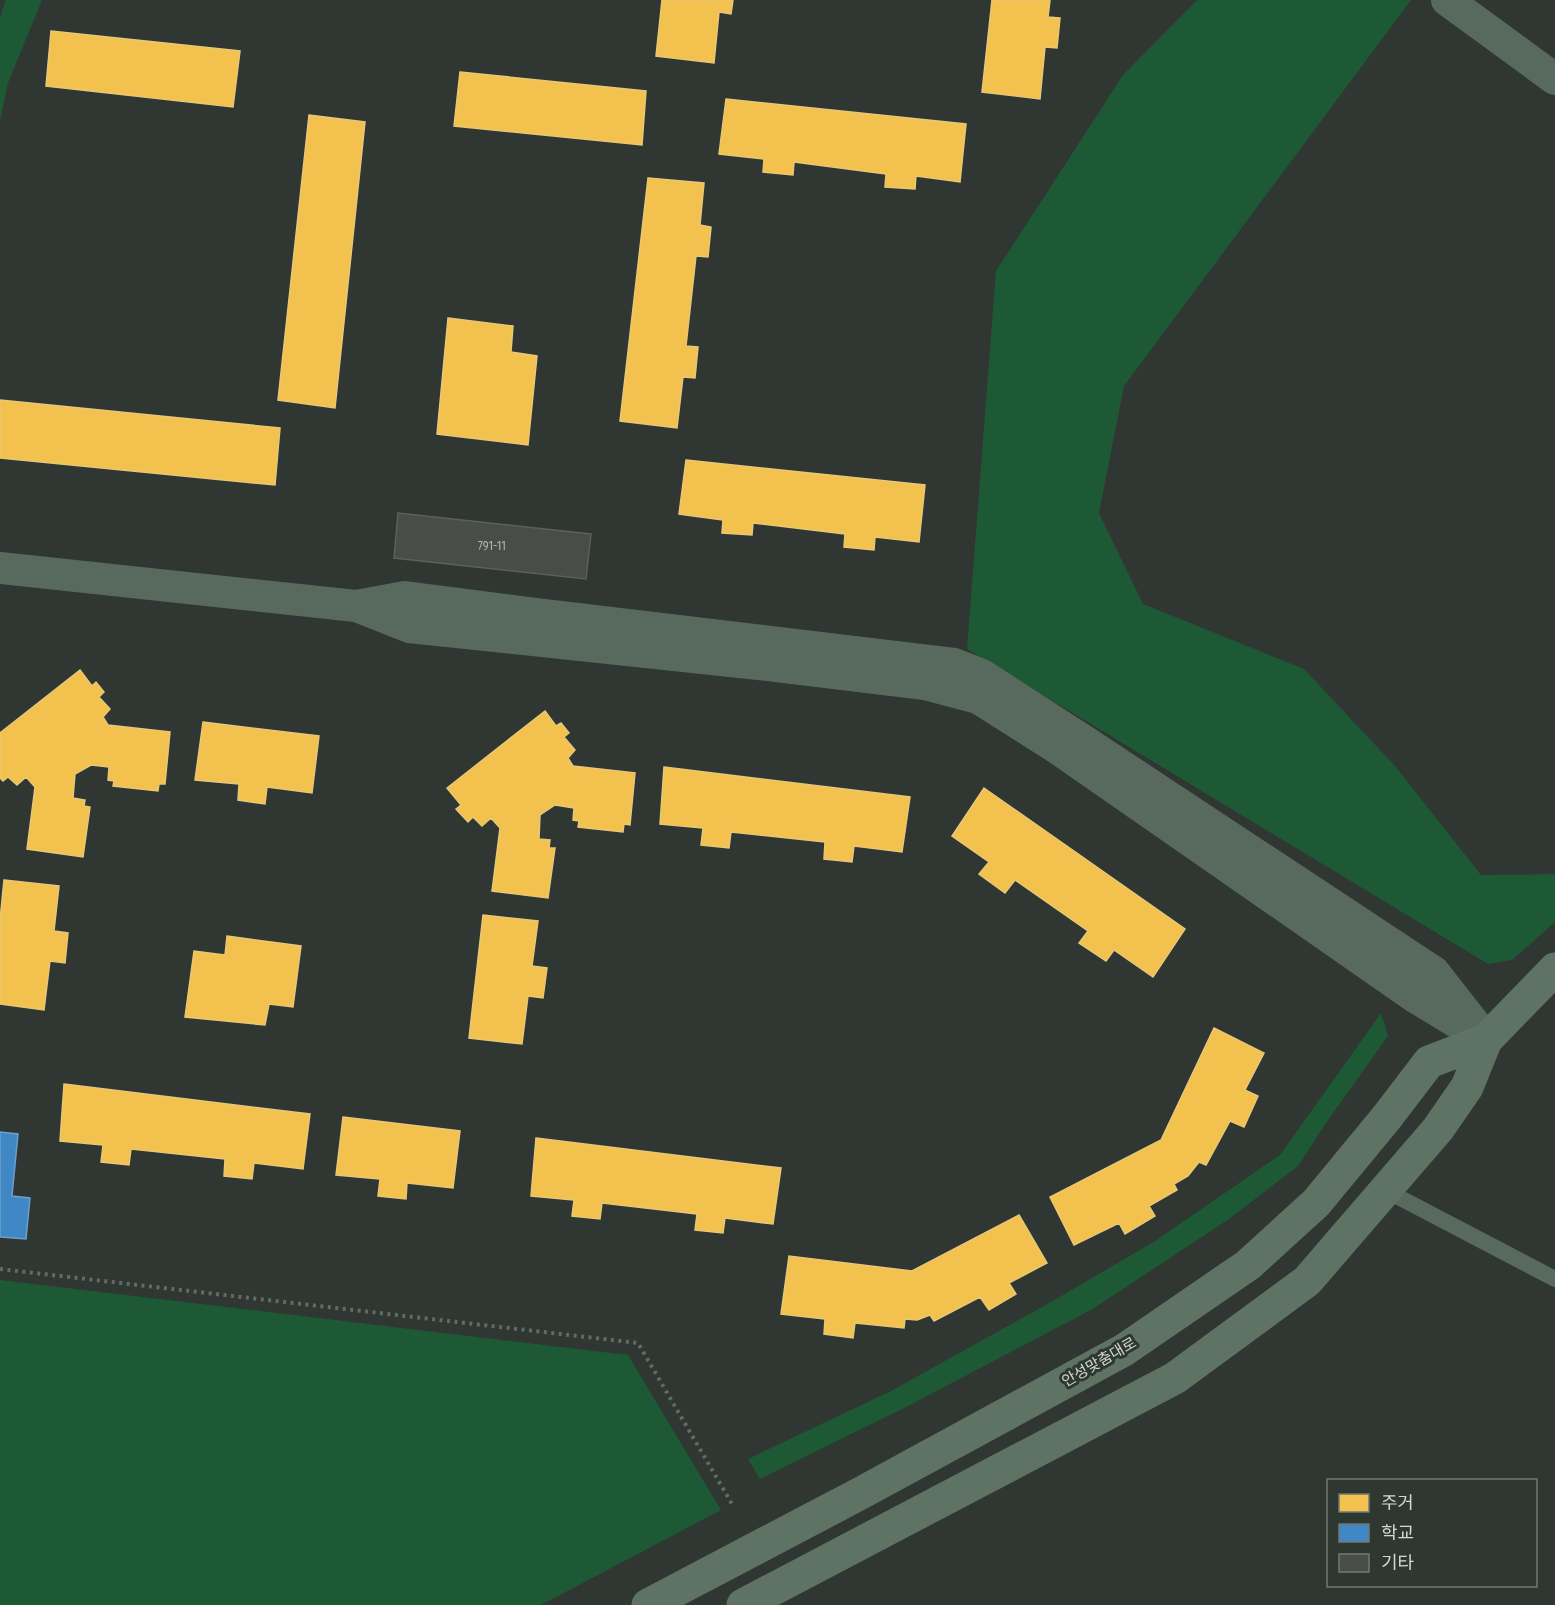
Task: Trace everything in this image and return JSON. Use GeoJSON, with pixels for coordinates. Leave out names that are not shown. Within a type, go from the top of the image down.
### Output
{"type":"FeatureCollection","features":[{"type":"Feature","properties":{"kind":"main road","name":"안성맞춤대로"},"geometry":{"type":"LineString","coordinates":[[743,1605],[1175,1378],[1307,1281],[1438,1129],[1467,1087],[1486,1040],[1555,969]]}},
{"type":"Feature","properties":{"kind":"main road","name":"안성맞춤대로"},"geometry":{"type":"LineString","coordinates":[[648,1605],[1124,1350],[1248,1265],[1316,1203],[1429,1062],[1486,1040]]}},
{"type":"Feature","properties":{"kind":"street"},"geometry":{"type":"LineString","coordinates":[[1448,0],[1555,79]]}},
{"type":"Feature","properties":{"kind":"street"},"geometry":{"type":"LineString","coordinates":[[0,568],[356,606],[405,597],[954,664],[982,675],[1001,687],[1434,972],[1486,1040]]}},
{"type":"Feature","properties":{"kind":"lane"},"geometry":{"type":"LineString","coordinates":[[1385,1190],[1555,1280]]}},
{"type":"Feature","properties":{"kind":"path"},"geometry":{"type":"LineString","coordinates":[[0,1269],[638,1343],[732,1503]]}},
{"type":"Feature","properties":{"kind":"green space"},"geometry":{"type":"Polygon","coordinates":[[[6,0],[42,0],[8,83],[0,121],[0,17],[6,0]]]}},
{"type":"Feature","properties":{"kind":"green space"},"geometry":{"type":"Polygon","coordinates":[[[1197,0],[1411,0],[1124,386],[1099,513],[1143,604],[1304,669],[1395,766],[1481,875],[1555,874],[1555,922],[1512,960],[1488,964],[967,649],[996,271],[1123,75],[1197,0]]]}},
{"type":"Feature","properties":{"kind":"green space"},"geometry":{"type":"Polygon","coordinates":[[[1381,1013],[1388,1036],[1298,1166],[1229,1219],[1091,1310],[910,1405],[760,1479],[748,1459],[891,1391],[1058,1298],[1155,1241],[1280,1155],[1381,1013]]]}},
{"type":"Feature","properties":{"kind":"green space"},"geometry":{"type":"Polygon","coordinates":[[[0,1280],[628,1355],[721,1510],[541,1605],[0,1605],[0,1280]]]}},
{"type":"Feature","properties":{"kind":"building: 주거"},"geometry":{"type":"Polygon","coordinates":[[[662,0],[733,0],[731,14],[719,12],[714,63],[656,56],[662,0]]]}},
{"type":"Feature","properties":{"kind":"building: 주거"},"geometry":{"type":"Polygon","coordinates":[[[992,0],[1050,0],[1048,17],[1060,18],[1057,48],[1045,47],[1040,99],[982,92],[992,0]]]}},
{"type":"Feature","properties":{"kind":"building: 주거"},"geometry":{"type":"Polygon","coordinates":[[[51,31],[240,51],[233,107],[46,86],[51,31]]]}},
{"type":"Feature","properties":{"kind":"building: 주거"},"geometry":{"type":"Polygon","coordinates":[[[460,72],[646,91],[642,145],[454,126],[460,72]]]}},
{"type":"Feature","properties":{"kind":"building: 주거"},"geometry":{"type":"Polygon","coordinates":[[[726,99],[966,124],[960,182],[916,176],[915,189],[885,187],[886,174],[794,162],[793,175],[763,172],[764,159],[719,154],[726,99]]]}},
{"type":"Feature","properties":{"kind":"building: 주거"},"geometry":{"type":"Polygon","coordinates":[[[309,115],[365,122],[335,408],[278,400],[309,115]]]}},
{"type":"Feature","properties":{"kind":"building: 주거"},"geometry":{"type":"Polygon","coordinates":[[[648,178],[704,183],[700,225],[711,227],[708,257],[696,256],[686,346],[698,347],[695,378],[683,377],[677,428],[620,421],[648,178]]]}},
{"type":"Feature","properties":{"kind":"building: 주거"},"geometry":{"type":"Polygon","coordinates":[[[448,318],[513,326],[511,352],[537,356],[528,445],[437,434],[448,318]]]}},
{"type":"Feature","properties":{"kind":"building: 주거"},"geometry":{"type":"Polygon","coordinates":[[[0,400],[280,428],[275,485],[0,458],[0,400]]]}},
{"type":"Feature","properties":{"kind":"building: 주거"},"geometry":{"type":"Polygon","coordinates":[[[686,460],[925,485],[919,542],[875,537],[874,550],[844,547],[845,534],[753,523],[752,535],[722,533],[723,520],[679,514],[686,460]]]}},
{"type":"Feature","properties":{"kind":"building: 주거"},"geometry":{"type":"Polygon","coordinates":[[[80,670],[92,686],[96,682],[104,692],[99,697],[110,709],[103,717],[108,725],[170,732],[165,784],[159,784],[158,791],[113,786],[114,781],[108,780],[109,767],[91,765],[75,774],[73,798],[85,800],[84,806],[90,807],[83,857],[27,849],[35,787],[26,777],[17,785],[8,777],[3,781],[0,778],[0,733],[80,670]]]}},
{"type":"Feature","properties":{"kind":"building: 주거"},"geometry":{"type":"Polygon","coordinates":[[[545,711],[556,726],[561,723],[569,733],[564,737],[575,750],[568,758],[573,766],[635,773],[630,825],[624,824],[623,832],[578,827],[579,821],[573,820],[574,808],[555,805],[540,815],[539,839],[550,840],[549,848],[555,848],[548,898],[492,891],[500,828],[491,818],[482,826],[473,817],[468,822],[456,809],[461,805],[447,788],[545,711]]]}},
{"type":"Feature","properties":{"kind":"building: 주거"},"geometry":{"type":"Polygon","coordinates":[[[203,722],[319,736],[312,793],[267,787],[265,804],[238,800],[239,784],[195,780],[203,722]]]}},
{"type":"Feature","properties":{"kind":"building: 주거"},"geometry":{"type":"Polygon","coordinates":[[[664,767],[910,797],[902,852],[854,846],[852,862],[824,859],[825,842],[731,832],[729,848],[701,845],[703,828],[660,824],[664,767]]]}},
{"type":"Feature","properties":{"kind":"building: 주거"},"geometry":{"type":"Polygon","coordinates":[[[984,788],[1185,929],[1153,977],[1114,950],[1106,961],[1079,943],[1088,931],[1015,880],[1005,893],[979,874],[989,862],[952,836],[984,788]]]}},
{"type":"Feature","properties":{"kind":"building: 주거"},"geometry":{"type":"Polygon","coordinates":[[[4,880],[59,886],[54,931],[68,933],[65,963],[50,961],[44,1010],[0,1004],[0,920],[4,880]]]}},
{"type":"Feature","properties":{"kind":"building: 주거"},"geometry":{"type":"Polygon","coordinates":[[[483,915],[538,921],[532,966],[547,968],[543,998],[528,996],[522,1044],[469,1038],[483,915]]]}},
{"type":"Feature","properties":{"kind":"building: 주거"},"geometry":{"type":"Polygon","coordinates":[[[227,936],[301,946],[293,1007],[269,1004],[265,1025],[185,1017],[194,951],[225,955],[227,936]]]}},
{"type":"Feature","properties":{"kind":"building: 주거"},"geometry":{"type":"Polygon","coordinates":[[[1214,1028],[1264,1053],[1245,1090],[1258,1096],[1244,1127],[1230,1121],[1206,1165],[1199,1162],[1188,1176],[1174,1184],[1177,1190],[1149,1206],[1155,1216],[1125,1234],[1119,1223],[1074,1245],[1050,1197],[1161,1140],[1214,1028]]]}},
{"type":"Feature","properties":{"kind":"building: 주거"},"geometry":{"type":"Polygon","coordinates":[[[64,1084],[310,1114],[303,1169],[254,1163],[252,1179],[224,1176],[225,1159],[131,1149],[129,1165],[101,1162],[103,1145],[60,1141],[64,1084]]]}},
{"type":"Feature","properties":{"kind":"building: 주거"},"geometry":{"type":"Polygon","coordinates":[[[343,1117],[460,1131],[453,1188],[407,1183],[406,1199],[378,1196],[380,1179],[336,1175],[343,1117]]]}},
{"type":"Feature","properties":{"kind":"building: 주거"},"geometry":{"type":"Polygon","coordinates":[[[536,1138],[781,1168],[773,1224],[725,1218],[723,1233],[695,1230],[697,1214],[602,1203],[600,1219],[572,1216],[574,1200],[531,1196],[536,1138]]]}},
{"type":"Feature","properties":{"kind":"building: 주거"},"geometry":{"type":"Polygon","coordinates":[[[1019,1215],[1047,1263],[1009,1283],[1016,1294],[989,1310],[980,1297],[934,1321],[930,1315],[917,1320],[905,1319],[904,1328],[855,1323],[853,1338],[824,1334],[825,1319],[781,1314],[789,1256],[912,1271],[1019,1215]]]}},
{"type":"Feature","properties":{"kind":"building: 학교"},"geometry":{"type":"Polygon","coordinates":[[[0,1132],[18,1134],[12,1196],[30,1198],[26,1239],[0,1237],[0,1132]]]}},
{"type":"Feature","properties":{"kind":"building: 기타"},"geometry":{"type":"Polygon","coordinates":[[[398,513],[591,534],[586,579],[394,558],[398,513]]]}}]}
